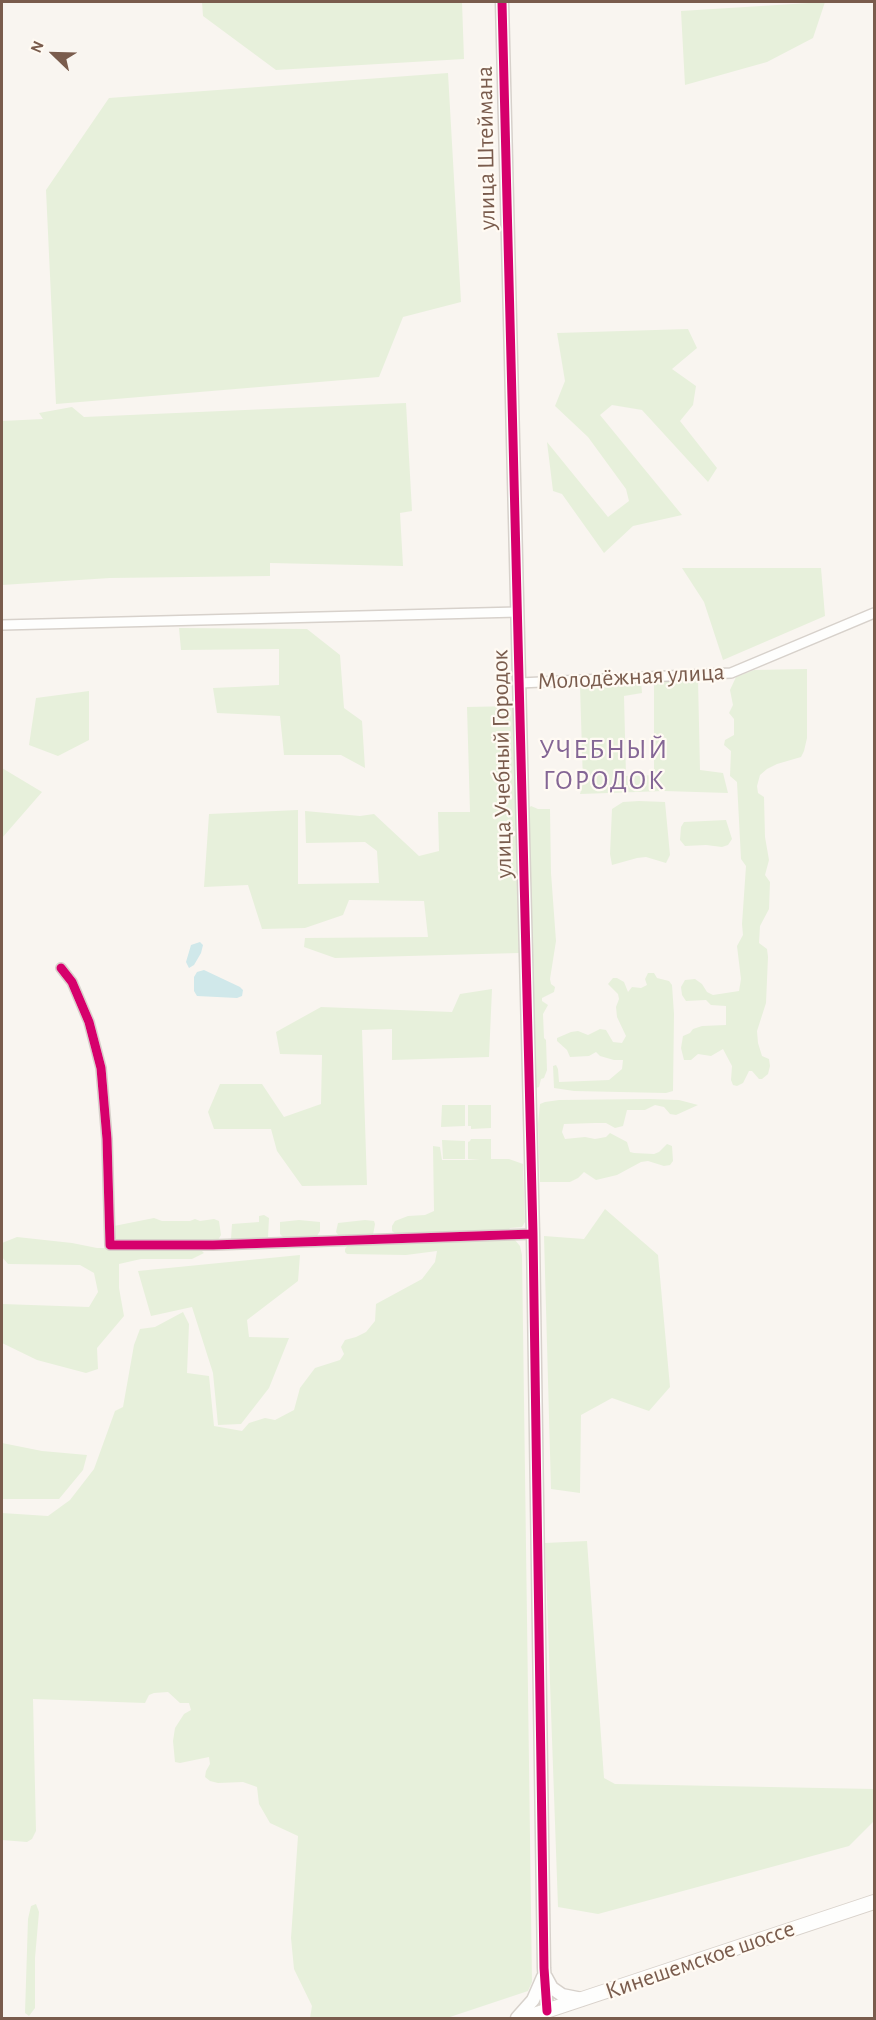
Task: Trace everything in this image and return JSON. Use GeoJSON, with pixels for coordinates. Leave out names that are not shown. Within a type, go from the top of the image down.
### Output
{"type":"FeatureCollection","features":[{"type":"Feature","properties":{"kind":"main road","name":"Кинешемское шоссе"},"geometry":{"type":"LineString","coordinates":[[525,2019],[874,1902]]}},
{"type":"Feature","properties":{"kind":"street","name":"улица Штеймана"},"geometry":{"type":"LineString","coordinates":[[502,2],[509,293]]}},
{"type":"Feature","properties":{"kind":"street","name":"улица Учебный Городок"},"geometry":{"type":"LineString","coordinates":[[509,293],[533,1234],[547,2011]]}},
{"type":"Feature","properties":{"kind":"street"},"geometry":{"type":"LineString","coordinates":[[2,625],[518,612]]}},
{"type":"Feature","properties":{"kind":"street","name":"Молодёжная улица"},"geometry":{"type":"LineString","coordinates":[[520,683],[731,673],[874,613]]}},
{"type":"Feature","properties":{"kind":"street"},"geometry":{"type":"LineString","coordinates":[[61,968],[72,982],[88,1022],[101,1068],[107,1139],[110,1245],[213,1245],[533,1234]]}},
{"type":"Feature","properties":{"kind":"street"},"geometry":{"type":"LineString","coordinates":[[545,1973],[552,1988],[562,1995],[585,1999]]}},
{"type":"Feature","properties":{"kind":"street"},"geometry":{"type":"LineString","coordinates":[[517,2019],[533,2000],[545,1973]]}},
{"type":"Feature","properties":{"kind":"green space"},"geometry":{"type":"Polygon","coordinates":[[[202,2],[462,2],[464,59],[276,70],[203,16],[202,2]]]}},
{"type":"Feature","properties":{"kind":"green space"},"geometry":{"type":"Polygon","coordinates":[[[825,2],[813,38],[767,62],[685,85],[681,11],[825,2]]]}},
{"type":"Feature","properties":{"kind":"green space"},"geometry":{"type":"Polygon","coordinates":[[[448,73],[461,302],[403,317],[379,377],[56,404],[46,190],[109,98],[448,73]]]}},
{"type":"Feature","properties":{"kind":"green space"},"geometry":{"type":"Polygon","coordinates":[[[688,329],[697,348],[672,369],[696,386],[693,405],[680,421],[717,468],[708,482],[642,410],[612,405],[600,415],[682,515],[633,526],[604,553],[562,494],[553,491],[547,442],[608,517],[629,501],[626,489],[588,437],[555,406],[565,381],[557,333],[688,329]]]}},
{"type":"Feature","properties":{"kind":"green space"},"geometry":{"type":"Polygon","coordinates":[[[406,403],[412,511],[400,513],[403,566],[270,563],[270,576],[110,578],[2,585],[2,421],[43,419],[39,413],[72,407],[84,417],[406,403]]]}},
{"type":"Feature","properties":{"kind":"green space"},"geometry":{"type":"Polygon","coordinates":[[[682,568],[821,568],[825,616],[723,660],[704,602],[682,568]]]}},
{"type":"Feature","properties":{"kind":"green space"},"geometry":{"type":"Polygon","coordinates":[[[179,628],[307,629],[340,655],[344,708],[362,721],[365,768],[341,755],[284,755],[280,716],[217,713],[213,688],[279,685],[279,649],[181,650],[179,628]]]}},
{"type":"Feature","properties":{"kind":"green space"},"geometry":{"type":"Polygon","coordinates":[[[807,669],[807,738],[804,751],[801,757],[767,769],[760,775],[757,786],[758,793],[764,797],[765,837],[769,860],[765,875],[770,882],[769,909],[760,926],[759,943],[767,949],[768,957],[766,1003],[757,1031],[762,1056],[769,1059],[770,1066],[768,1074],[762,1079],[749,1071],[743,1083],[737,1086],[733,1085],[731,1080],[732,1066],[723,1049],[711,1056],[698,1054],[691,1060],[684,1060],[681,1048],[683,1036],[693,1029],[702,1026],[726,1025],[726,1006],[711,1005],[706,1000],[686,1001],[681,987],[685,980],[695,979],[713,995],[739,991],[741,979],[737,946],[743,935],[746,866],[741,859],[737,782],[730,776],[731,751],[724,745],[725,740],[734,735],[734,719],[729,713],[733,705],[730,690],[736,677],[754,670],[807,669]]]}},
{"type":"Feature","properties":{"kind":"green space"},"geometry":{"type":"Polygon","coordinates":[[[698,679],[700,770],[723,773],[728,793],[664,791],[580,794],[583,783],[580,686],[641,681],[642,693],[624,696],[626,776],[654,775],[654,683],[698,679]]]}},
{"type":"Feature","properties":{"kind":"green space"},"geometry":{"type":"Polygon","coordinates":[[[89,691],[89,740],[58,756],[29,745],[36,698],[89,691]]]}},
{"type":"Feature","properties":{"kind":"green space"},"geometry":{"type":"Polygon","coordinates":[[[515,706],[519,953],[335,958],[304,947],[305,938],[428,937],[424,901],[349,900],[343,915],[305,928],[262,929],[248,885],[204,887],[209,814],[298,810],[298,884],[379,883],[377,851],[365,842],[306,843],[305,811],[360,816],[374,814],[419,856],[439,851],[438,812],[470,812],[467,707],[515,706]]]}},
{"type":"Feature","properties":{"kind":"green space"},"geometry":{"type":"Polygon","coordinates":[[[2,768],[42,792],[2,838],[2,768]]]}},
{"type":"Feature","properties":{"kind":"green space"},"geometry":{"type":"Polygon","coordinates":[[[623,802],[665,802],[670,855],[666,863],[646,857],[612,865],[610,854],[612,809],[623,802]]]}},
{"type":"Feature","properties":{"kind":"green space"},"geometry":{"type":"Polygon","coordinates":[[[531,806],[538,809],[550,809],[551,873],[556,941],[550,979],[551,984],[555,987],[554,992],[542,998],[542,1001],[548,1005],[543,1014],[547,1070],[539,1087],[536,1088],[533,1086],[529,808],[531,806]]]}},
{"type":"Feature","properties":{"kind":"green space"},"geometry":{"type":"Polygon","coordinates":[[[726,820],[732,839],[728,845],[722,847],[685,846],[680,840],[681,827],[684,822],[726,820]]]}},
{"type":"Feature","properties":{"kind":"green space"},"geometry":{"type":"Polygon","coordinates":[[[648,973],[654,973],[657,978],[669,981],[672,985],[673,1091],[666,1093],[574,1091],[554,1088],[553,1066],[556,1065],[559,1082],[609,1080],[622,1069],[623,1060],[600,1056],[596,1052],[589,1056],[570,1057],[557,1038],[578,1031],[588,1035],[600,1029],[606,1030],[613,1042],[622,1043],[626,1036],[617,1017],[618,994],[608,984],[613,978],[617,978],[624,982],[628,992],[632,987],[641,988],[647,985],[645,979],[648,973]]]}},
{"type":"Feature","properties":{"kind":"green space"},"geometry":{"type":"Polygon","coordinates":[[[492,989],[489,1057],[392,1060],[392,1029],[362,1030],[367,1185],[302,1186],[277,1151],[271,1129],[214,1129],[208,1112],[220,1084],[262,1084],[284,1117],[321,1104],[322,1055],[280,1054],[276,1032],[321,1007],[452,1012],[460,994],[492,989]]]}},
{"type":"Feature","properties":{"kind":"green space"},"geometry":{"type":"Polygon","coordinates":[[[559,1100],[679,1100],[698,1105],[676,1115],[670,1114],[664,1107],[655,1105],[645,1110],[627,1110],[623,1126],[615,1128],[606,1123],[564,1124],[562,1132],[565,1139],[585,1137],[595,1139],[606,1137],[610,1133],[627,1142],[630,1152],[634,1153],[654,1154],[667,1144],[672,1146],[673,1161],[670,1165],[664,1166],[648,1161],[641,1162],[617,1175],[596,1180],[584,1172],[570,1182],[540,1182],[538,1124],[540,1104],[559,1100]]]}},
{"type":"Feature","properties":{"kind":"green space"},"geometry":{"type":"Polygon","coordinates":[[[442,1105],[465,1105],[465,1126],[441,1127],[442,1105]]]}},
{"type":"Feature","properties":{"kind":"green space"},"geometry":{"type":"Polygon","coordinates":[[[468,1105],[491,1105],[491,1128],[471,1129],[471,1126],[468,1126],[468,1105]]]}},
{"type":"Feature","properties":{"kind":"green space"},"geometry":{"type":"Polygon","coordinates":[[[471,1139],[491,1139],[491,1159],[509,1159],[523,1164],[525,1222],[522,1227],[510,1228],[507,1232],[396,1234],[392,1231],[395,1221],[434,1211],[433,1146],[440,1147],[442,1160],[480,1160],[468,1159],[468,1142],[471,1139]]]}},
{"type":"Feature","properties":{"kind":"green space"},"geometry":{"type":"Polygon","coordinates":[[[442,1140],[465,1141],[465,1159],[443,1159],[442,1140]]]}},
{"type":"Feature","properties":{"kind":"green space"},"geometry":{"type":"Polygon","coordinates":[[[605,1209],[658,1255],[670,1387],[649,1411],[612,1398],[581,1415],[580,1493],[551,1489],[544,1236],[584,1239],[605,1209]]]}},
{"type":"Feature","properties":{"kind":"green space"},"geometry":{"type":"Polygon","coordinates":[[[264,1215],[269,1218],[268,1237],[231,1239],[232,1224],[259,1222],[259,1216],[264,1215]]]}},
{"type":"Feature","properties":{"kind":"green space"},"geometry":{"type":"Polygon","coordinates":[[[154,1218],[162,1221],[214,1219],[219,1221],[221,1235],[218,1240],[117,1241],[113,1239],[114,1226],[154,1218]]]}},
{"type":"Feature","properties":{"kind":"green space"},"geometry":{"type":"Polygon","coordinates":[[[299,1220],[320,1222],[320,1231],[317,1236],[284,1238],[280,1234],[280,1222],[299,1220]]]}},
{"type":"Feature","properties":{"kind":"green space"},"geometry":{"type":"Polygon","coordinates":[[[374,1221],[373,1235],[339,1236],[336,1232],[338,1223],[374,1221]]]}},
{"type":"Feature","properties":{"kind":"green space"},"geometry":{"type":"Polygon","coordinates":[[[17,1237],[97,1248],[199,1248],[204,1253],[192,1259],[141,1259],[119,1264],[119,1288],[124,1316],[97,1348],[98,1369],[86,1373],[37,1360],[2,1343],[2,1304],[89,1307],[98,1292],[94,1273],[80,1265],[8,1264],[2,1257],[2,1243],[17,1237]]]}},
{"type":"Feature","properties":{"kind":"green space"},"geometry":{"type":"Polygon","coordinates":[[[439,1239],[515,1240],[520,1246],[522,1255],[532,1982],[528,1991],[447,2018],[310,2018],[312,2006],[294,1969],[291,1938],[298,1836],[270,1823],[259,1804],[257,1787],[243,1782],[218,1783],[205,1777],[210,1764],[209,1757],[175,1762],[173,1741],[175,1728],[184,1714],[191,1710],[189,1703],[180,1703],[168,1692],[149,1695],[145,1703],[33,1699],[36,1831],[32,1839],[27,1842],[2,1840],[2,1513],[48,1516],[70,1500],[94,1469],[115,1411],[123,1407],[134,1345],[140,1329],[155,1327],[183,1312],[189,1324],[187,1373],[209,1376],[214,1426],[242,1431],[249,1423],[265,1418],[275,1420],[294,1410],[300,1388],[315,1368],[340,1360],[344,1354],[341,1347],[345,1340],[366,1332],[375,1321],[376,1304],[422,1279],[435,1262],[437,1251],[406,1255],[347,1254],[345,1249],[349,1244],[439,1239]]]}},
{"type":"Feature","properties":{"kind":"green space"},"geometry":{"type":"Polygon","coordinates":[[[300,1255],[298,1281],[247,1320],[249,1337],[289,1338],[269,1388],[241,1424],[218,1425],[213,1373],[192,1307],[151,1316],[138,1271],[300,1255]]]}},
{"type":"Feature","properties":{"kind":"green space"},"geometry":{"type":"Polygon","coordinates":[[[2,1443],[42,1451],[87,1455],[83,1470],[59,1499],[2,1499],[2,1443]]]}},
{"type":"Feature","properties":{"kind":"green space"},"geometry":{"type":"Polygon","coordinates":[[[587,1541],[604,1778],[615,1784],[874,1789],[874,1821],[849,1846],[598,1914],[558,1907],[545,1543],[587,1541]]]}},
{"type":"Feature","properties":{"kind":"green space"},"geometry":{"type":"Polygon","coordinates":[[[36,1904],[39,1912],[35,1958],[35,2008],[29,2016],[25,2013],[28,1919],[31,1906],[36,1904]]]}},
{"type":"Feature","properties":{"kind":"water"},"geometry":{"type":"Polygon","coordinates":[[[200,942],[203,945],[201,953],[194,965],[189,968],[186,962],[191,945],[200,942]]]}},
{"type":"Feature","properties":{"kind":"water"},"geometry":{"type":"Polygon","coordinates":[[[204,970],[240,987],[243,990],[242,996],[237,998],[197,996],[194,991],[194,977],[197,972],[204,970]]]}},
{"type":"Feature","properties":{"kind":"cycle path"},"geometry":{"type":"LineString","coordinates":[[502,2],[533,1234],[544,1968],[547,2011]]}},
{"type":"Feature","properties":{"kind":"cycle path"},"geometry":{"type":"LineString","coordinates":[[61,968],[72,982],[89,1022],[101,1068],[107,1139],[110,1245],[213,1245],[533,1234]]}},
{"type":"Feature","properties":{"kind":"district","name":"УЧЕБНЫЙ ГОРОДОК"},"geometry":{"type":"Point","coordinates":[604,766]}}]}
